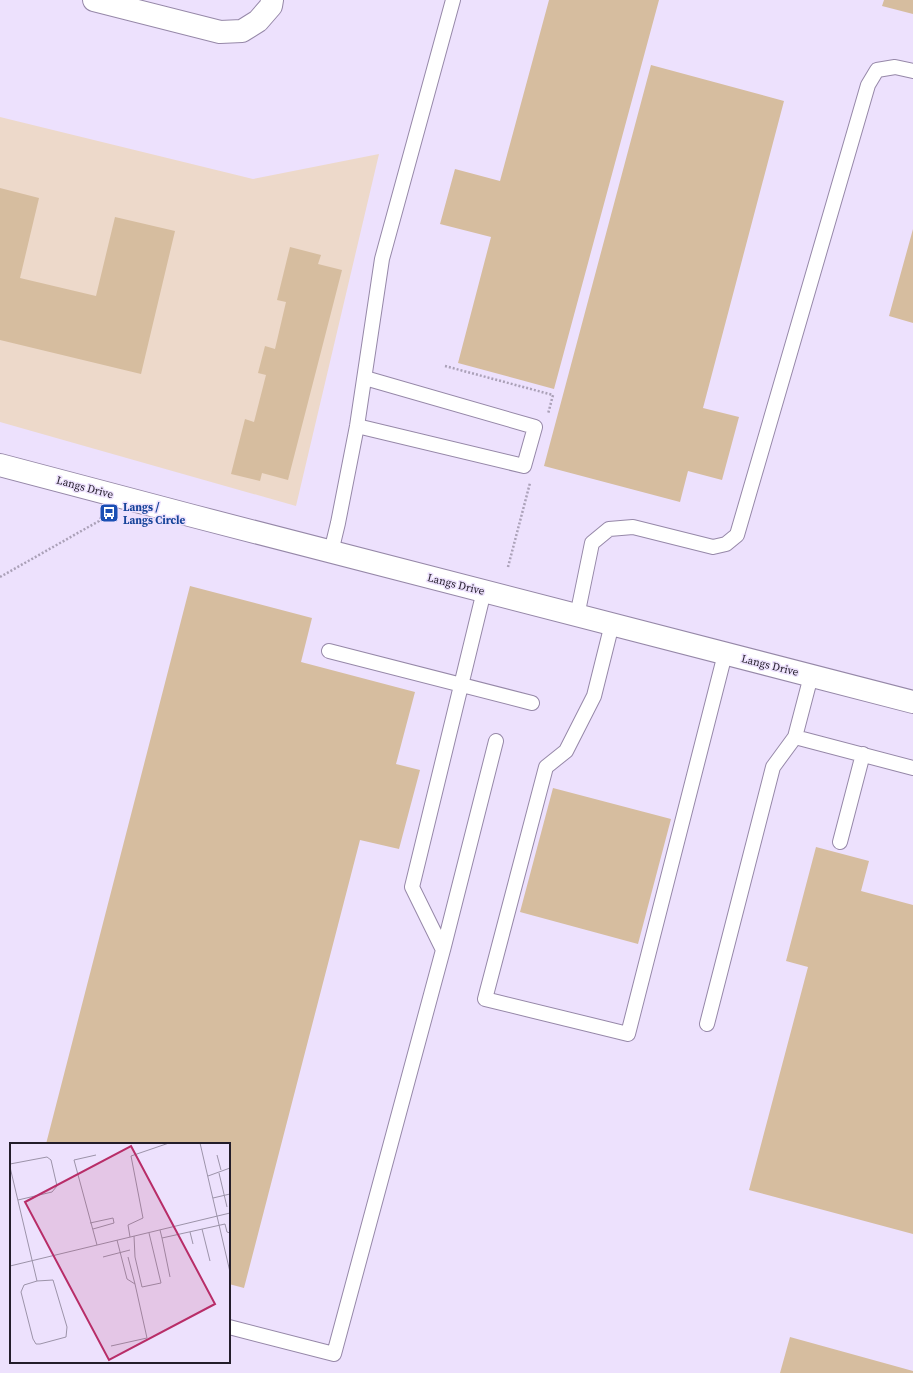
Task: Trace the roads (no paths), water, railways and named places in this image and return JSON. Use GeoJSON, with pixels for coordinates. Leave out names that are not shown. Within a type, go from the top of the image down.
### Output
{"type":"FeatureCollection","features":[{"type":"Feature","properties":{"kind":"street"},"geometry":{"type":"LineString","coordinates":[[94,0],[220,32],[242,31],[258,21],[271,6],[272,0]]}},
{"type":"Feature","properties":{"kind":"street","name":"Langs Drive"},"geometry":{"type":"LineString","coordinates":[[0,465],[913,702]]}},
{"type":"Feature","properties":{"kind":"lane"},"geometry":{"type":"LineString","coordinates":[[331,552],[357,426],[382,259],[453,0]]}},
{"type":"Feature","properties":{"kind":"lane"},"geometry":{"type":"LineString","coordinates":[[578,616],[592,543],[609,529],[632,527],[713,547],[726,544],[737,535],[868,85],[877,70],[895,67],[913,71]]}},
{"type":"Feature","properties":{"kind":"lane"},"geometry":{"type":"LineString","coordinates":[[357,426],[524,466],[535,427],[365,378]]}},
{"type":"Feature","properties":{"kind":"lane"},"geometry":{"type":"LineString","coordinates":[[443,950],[412,887],[484,591]]}},
{"type":"Feature","properties":{"kind":"lane"},"geometry":{"type":"LineString","coordinates":[[612,624],[594,696],[566,751],[546,767],[485,1000],[628,1034],[725,654]]}},
{"type":"Feature","properties":{"kind":"lane"},"geometry":{"type":"LineString","coordinates":[[329,650],[532,704]]}},
{"type":"Feature","properties":{"kind":"lane"},"geometry":{"type":"LineString","coordinates":[[707,1024],[773,767],[795,736],[811,676]]}},
{"type":"Feature","properties":{"kind":"lane"},"geometry":{"type":"LineString","coordinates":[[795,736],[913,768]]}},
{"type":"Feature","properties":{"kind":"lane"},"geometry":{"type":"LineString","coordinates":[[230,1327],[334,1354],[443,950],[496,741]]}},
{"type":"Feature","properties":{"kind":"lane"},"geometry":{"type":"LineString","coordinates":[[840,842],[863,754]]}},
{"type":"Feature","properties":{"kind":"place","name":"Langs / Langs Circle"},"geometry":{"type":"Point","coordinates":[109,513]}}]}
